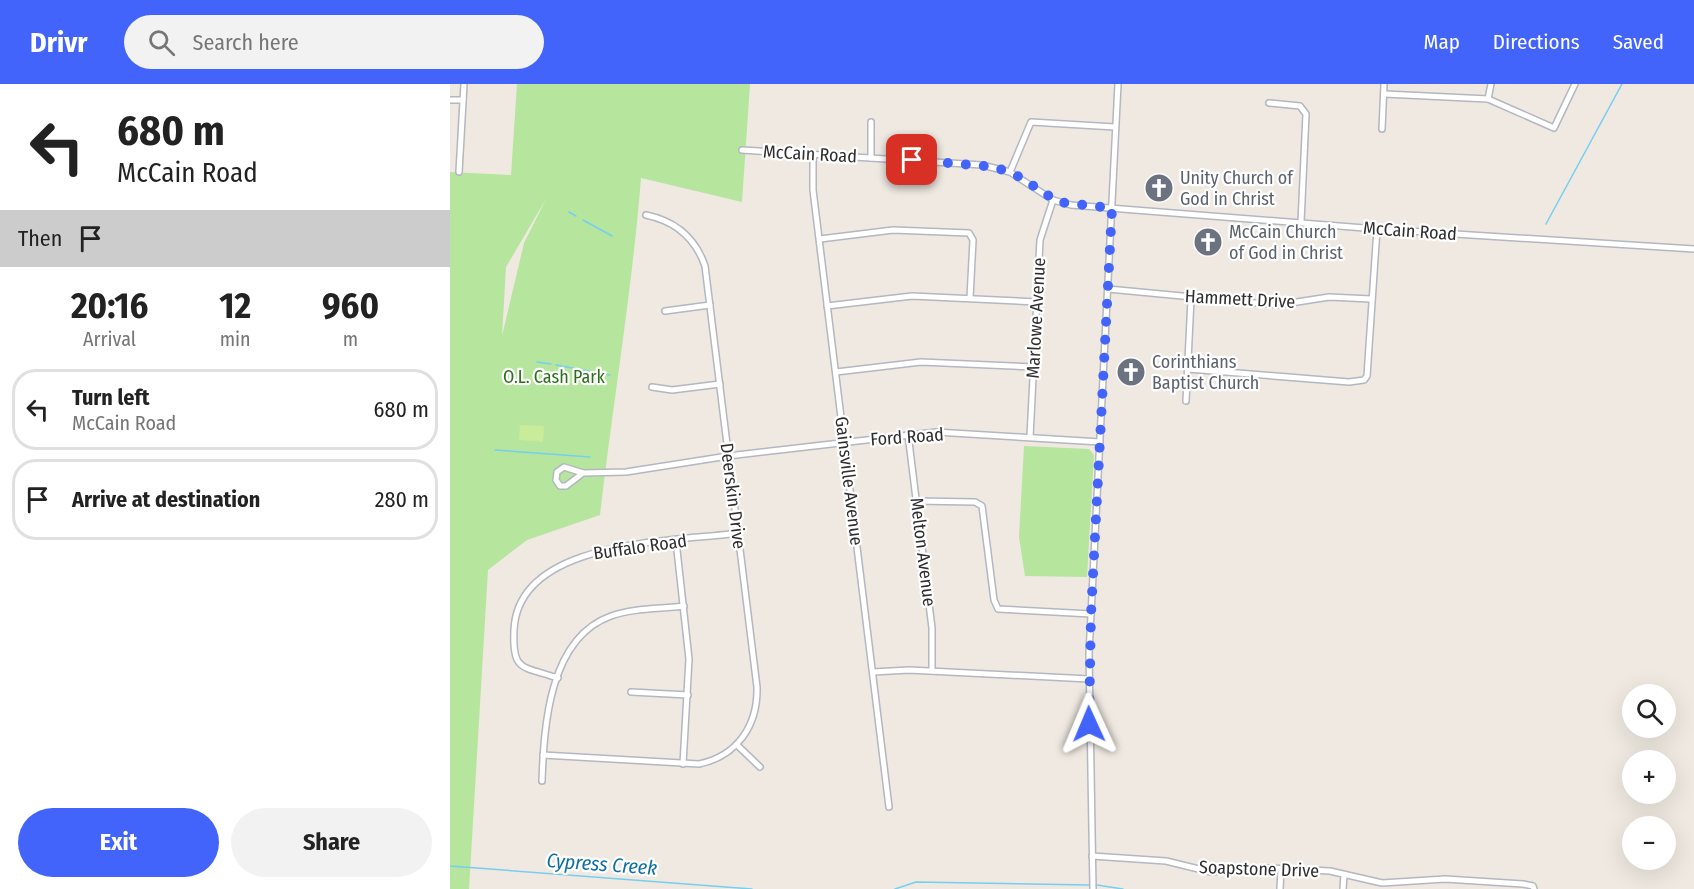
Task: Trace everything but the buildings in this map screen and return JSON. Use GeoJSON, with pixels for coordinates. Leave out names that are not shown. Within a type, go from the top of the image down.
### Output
{"type":"FeatureCollection","features":[{"type":"Feature","properties":{"kind":"street"},"geometry":{"type":"LineString","coordinates":[[459,172],[464,84]]}},
{"type":"Feature","properties":{"kind":"street"},"geometry":{"type":"LineString","coordinates":[[1093,889],[1089,679],[1091,614],[1118,84]]}},
{"type":"Feature","properties":{"kind":"street"},"geometry":{"type":"LineString","coordinates":[[1382,129],[1384,84]]}},
{"type":"Feature","properties":{"kind":"street"},"geometry":{"type":"LineString","coordinates":[[1488,99],[1491,84]]}},
{"type":"Feature","properties":{"kind":"street"},"geometry":{"type":"LineString","coordinates":[[1384,94],[1488,99],[1554,128],[1575,84]]}},
{"type":"Feature","properties":{"kind":"street"},"geometry":{"type":"LineString","coordinates":[[450,100],[463,100]]}},
{"type":"Feature","properties":{"kind":"street"},"geometry":{"type":"LineString","coordinates":[[1269,103],[1300,106],[1306,114],[1301,222]]}},
{"type":"Feature","properties":{"kind":"street"},"geometry":{"type":"LineString","coordinates":[[871,122],[871,158]]}},
{"type":"Feature","properties":{"kind":"street"},"geometry":{"type":"LineString","coordinates":[[1010,172],[1031,122],[1115,127]]}},
{"type":"Feature","properties":{"kind":"street","name":"McCain Road"},"geometry":{"type":"LineString","coordinates":[[742,150],[982,165],[1010,172],[1053,200],[1065,204],[1377,229],[1694,249]]}},
{"type":"Feature","properties":{"kind":"street","name":"Gainsville Avenue"},"geometry":{"type":"LineString","coordinates":[[813,155],[813,184],[819,239],[889,807]]}},
{"type":"Feature","properties":{"kind":"street","name":"Marlowe Avenue"},"geometry":{"type":"LineString","coordinates":[[1030,437],[1040,240],[1053,200]]}},
{"type":"Feature","properties":{"kind":"street","name":"Deerskin Drive"},"geometry":{"type":"LineString","coordinates":[[543,755],[683,764],[710,762],[737,745],[753,722],[757,697],[705,266],[695,245],[673,224],[645,215]]}},
{"type":"Feature","properties":{"kind":"street"},"geometry":{"type":"LineString","coordinates":[[1188,369],[1349,382],[1366,378],[1377,229]]}},
{"type":"Feature","properties":{"kind":"street"},"geometry":{"type":"LineString","coordinates":[[819,239],[893,230],[969,233],[973,240],[970,298]]}},
{"type":"Feature","properties":{"kind":"street","name":"Hammett Drive"},"geometry":{"type":"LineString","coordinates":[[1108,290],[1191,299],[1284,305],[1329,297],[1371,299]]}},
{"type":"Feature","properties":{"kind":"street"},"geometry":{"type":"LineString","coordinates":[[828,306],[905,296],[1037,302]]}},
{"type":"Feature","properties":{"kind":"street"},"geometry":{"type":"LineString","coordinates":[[1186,400],[1191,299]]}},
{"type":"Feature","properties":{"kind":"street"},"geometry":{"type":"LineString","coordinates":[[665,311],[710,305]]}},
{"type":"Feature","properties":{"kind":"street"},"geometry":{"type":"LineString","coordinates":[[836,372],[926,362],[1033,367]]}},
{"type":"Feature","properties":{"kind":"street"},"geometry":{"type":"LineString","coordinates":[[652,387],[672,390],[720,384]]}},
{"type":"Feature","properties":{"kind":"street","name":"Ford Road"},"geometry":{"type":"LineString","coordinates":[[583,472],[566,486],[558,484],[556,480],[557,472],[564,467],[583,472],[609,474],[728,456],[908,434],[942,432],[1100,442]]}},
{"type":"Feature","properties":{"kind":"street","name":"Melton Avenue"},"geometry":{"type":"LineString","coordinates":[[908,434],[933,636],[932,671]]}},
{"type":"Feature","properties":{"kind":"street"},"geometry":{"type":"LineString","coordinates":[[916,501],[975,502],[982,506],[994,600],[998,609],[1091,614]]}},
{"type":"Feature","properties":{"kind":"street","name":"Buffalo Road"},"geometry":{"type":"LineString","coordinates":[[558,678],[525,667],[514,658],[515,619],[529,589],[549,571],[587,554],[738,533]]}},
{"type":"Feature","properties":{"kind":"street"},"geometry":{"type":"LineString","coordinates":[[676,541],[689,651],[683,764]]}},
{"type":"Feature","properties":{"kind":"street"},"geometry":{"type":"LineString","coordinates":[[542,781],[545,720],[570,649],[580,636],[595,623],[621,614],[684,606]]}},
{"type":"Feature","properties":{"kind":"street"},"geometry":{"type":"LineString","coordinates":[[873,672],[932,671],[1089,679]]}},
{"type":"Feature","properties":{"kind":"street"},"geometry":{"type":"LineString","coordinates":[[631,692],[688,695]]}},
{"type":"Feature","properties":{"kind":"street"},"geometry":{"type":"LineString","coordinates":[[737,745],[760,767]]}},
{"type":"Feature","properties":{"kind":"street","name":"Soapstone Drive"},"geometry":{"type":"LineString","coordinates":[[1092,856],[1166,861],[1211,872],[1281,868],[1344,874],[1382,883],[1445,879],[1534,888]]}},
{"type":"Feature","properties":{"kind":"street"},"geometry":{"type":"LineString","coordinates":[[1280,889],[1281,868]]}},
{"type":"Feature","properties":{"kind":"street"},"geometry":{"type":"LineString","coordinates":[[1343,889],[1344,874]]}},
{"type":"Feature","properties":{"kind":"street"},"geometry":{"type":"LineString","coordinates":[[1413,882],[1413,889]]}},
{"type":"Feature","properties":{"kind":"green space","name":"O.L. Cash Park"},"geometry":{"type":"Polygon","coordinates":[[[517,84],[750,84],[742,202],[641,178],[633,262],[600,515],[527,540],[488,570],[469,889],[450,889],[450,172],[511,175],[517,84]],[[546,199],[506,267],[502,336],[524,243],[546,199]]]}},
{"type":"Feature","properties":{"kind":"green space"},"geometry":{"type":"Polygon","coordinates":[[[520,425],[544,426],[543,442],[519,440],[520,425]]]}},
{"type":"Feature","properties":{"kind":"green space"},"geometry":{"type":"Polygon","coordinates":[[[1024,446],[1089,449],[1094,455],[1087,577],[1025,576],[1019,537],[1024,446]]]}},
{"type":"Feature","properties":{"kind":"waterway"},"geometry":{"type":"LineString","coordinates":[[1546,224],[1622,84]]}},
{"type":"Feature","properties":{"kind":"waterway"},"geometry":{"type":"LineString","coordinates":[[569,212],[576,216]]}},
{"type":"Feature","properties":{"kind":"waterway"},"geometry":{"type":"LineString","coordinates":[[583,220],[612,236]]}},
{"type":"Feature","properties":{"kind":"waterway"},"geometry":{"type":"LineString","coordinates":[[537,362],[551,364]]}},
{"type":"Feature","properties":{"kind":"waterway"},"geometry":{"type":"LineString","coordinates":[[556,365],[610,375]]}},
{"type":"Feature","properties":{"kind":"waterway"},"geometry":{"type":"LineString","coordinates":[[495,450],[590,457]]}},
{"type":"Feature","properties":{"kind":"waterway","name":"Cypress Creek"},"geometry":{"type":"LineString","coordinates":[[450,866],[752,889]]}},
{"type":"Feature","properties":{"kind":"waterway","name":"Cypress Creek"},"geometry":{"type":"LineString","coordinates":[[895,889],[916,882],[1089,885]]}},
{"type":"Feature","properties":{"kind":"waterway","name":"Cypress Creek"},"geometry":{"type":"LineString","coordinates":[[1097,885],[1123,889]]}},
{"type":"Feature","properties":{"kind":"place","name":"Unity Church of God in Christ"},"geometry":{"type":"Point","coordinates":[1159,188]}},
{"type":"Feature","properties":{"kind":"place","name":"McCain Church of God in Christ"},"geometry":{"type":"Point","coordinates":[1208,242]}},
{"type":"Feature","properties":{"kind":"place","name":"Corinthians Baptist Church"},"geometry":{"type":"Point","coordinates":[1131,372]}},
{"type":"Feature","properties":{"kind":"route"},"geometry":{"type":"LineString","coordinates":[[912,160],[995,167],[1020,177],[1044,195],[1058,202],[1112,208],[1091,614],[1089,724]]}}]}
